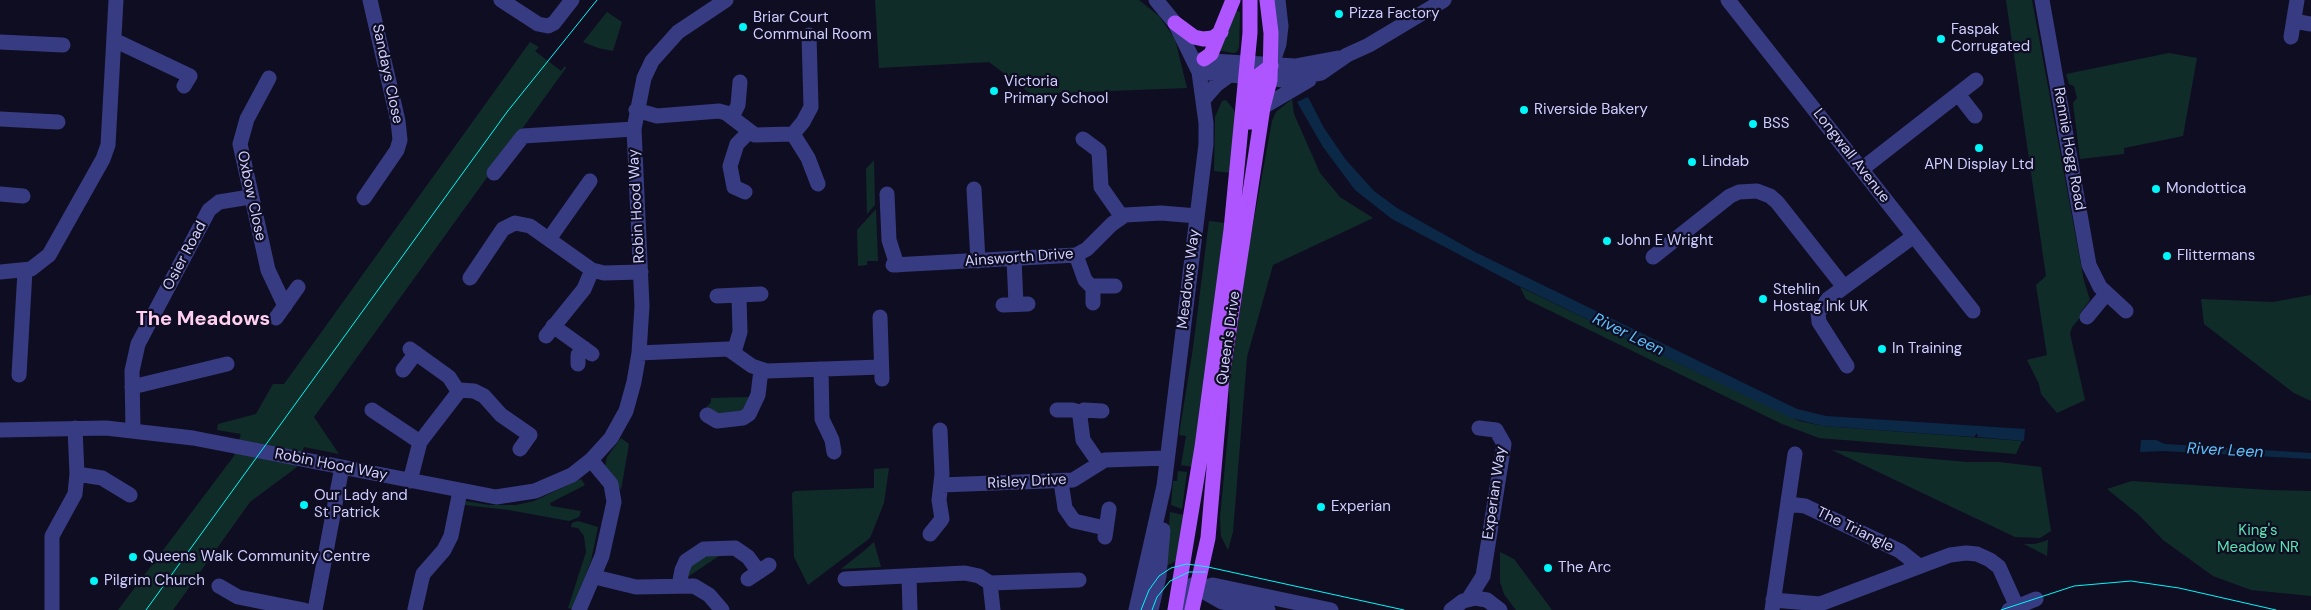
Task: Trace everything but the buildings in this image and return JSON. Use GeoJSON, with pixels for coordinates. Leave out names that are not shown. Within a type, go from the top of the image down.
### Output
{"type":"FeatureCollection","features":[{"type":"Feature","properties":{"kind":"main road"},"geometry":{"type":"LineString","coordinates":[[1199,64],[1212,54],[1233,0]]}},
{"type":"Feature","properties":{"kind":"main road","name":"Queen's Drive"},"geometry":{"type":"LineString","coordinates":[[1192,610],[1205,554],[1222,377],[1263,107],[1254,72],[1250,33],[1250,0]]}},
{"type":"Feature","properties":{"kind":"main road","name":"Queen's Drive"},"geometry":{"type":"LineString","coordinates":[[1175,610],[1202,447],[1234,197],[1267,0]]}},
{"type":"Feature","properties":{"kind":"main road"},"geometry":{"type":"LineString","coordinates":[[1175,23],[1194,36],[1203,39],[1213,38],[1221,32]]}},
{"type":"Feature","properties":{"kind":"street"},"geometry":{"type":"LineString","coordinates":[[0,272],[26,271],[39,265],[49,255],[106,151],[116,0]]}},
{"type":"Feature","properties":{"kind":"street","name":"Sandays Close"},"geometry":{"type":"LineString","coordinates":[[370,0],[398,121],[400,140],[372,193]]}},
{"type":"Feature","properties":{"kind":"street"},"geometry":{"type":"LineString","coordinates":[[501,0],[538,24],[548,26],[554,23],[572,0]]}},
{"type":"Feature","properties":{"kind":"street","name":"Robin Hood Way"},"geometry":{"type":"LineString","coordinates":[[0,430],[75,428],[133,430],[193,438],[496,497],[535,491],[572,475],[591,460],[611,438],[626,411],[639,353],[642,306],[634,129],[636,110],[644,78],[661,50],[682,29],[726,0]]}},
{"type":"Feature","properties":{"kind":"street"},"geometry":{"type":"LineString","coordinates":[[1156,0],[1175,23],[1199,64],[1254,72],[1287,80],[1321,73]]}},
{"type":"Feature","properties":{"kind":"street","name":"Queen's Drive"},"geometry":{"type":"LineString","coordinates":[[1254,72],[1279,38],[1281,16],[1278,0]]}},
{"type":"Feature","properties":{"kind":"street"},"geometry":{"type":"LineString","coordinates":[[1263,107],[1444,0]]}},
{"type":"Feature","properties":{"kind":"street","name":"Longwall Avenue"},"geometry":{"type":"LineString","coordinates":[[1728,0],[1973,311]]}},
{"type":"Feature","properties":{"kind":"street","name":"Rennie Hogg Road"},"geometry":{"type":"LineString","coordinates":[[2042,0],[2090,265],[2094,278],[2106,294],[2126,310]]}},
{"type":"Feature","properties":{"kind":"street"},"geometry":{"type":"LineString","coordinates":[[2291,37],[2297,0]]}},
{"type":"Feature","properties":{"kind":"street"},"geometry":{"type":"LineString","coordinates":[[2294,21],[2311,24]]}},
{"type":"Feature","properties":{"kind":"street"},"geometry":{"type":"LineString","coordinates":[[636,110],[657,116],[715,111],[726,112],[749,132],[762,136],[793,134],[807,117],[811,107],[809,35]]}},
{"type":"Feature","properties":{"kind":"street"},"geometry":{"type":"LineString","coordinates":[[114,40],[190,76],[184,86]]}},
{"type":"Feature","properties":{"kind":"street"},"geometry":{"type":"LineString","coordinates":[[0,42],[63,45]]}},
{"type":"Feature","properties":{"kind":"street"},"geometry":{"type":"LineString","coordinates":[[1204,100],[1216,85],[1254,72],[1347,56]]}},
{"type":"Feature","properties":{"kind":"street","name":"Meadows Way"},"geometry":{"type":"LineString","coordinates":[[1136,610],[1158,505],[1164,486],[1198,216],[1206,144],[1204,100],[1199,64]]}},
{"type":"Feature","properties":{"kind":"street"},"geometry":{"type":"LineString","coordinates":[[1862,169],[1976,80]]}},
{"type":"Feature","properties":{"kind":"street"},"geometry":{"type":"LineString","coordinates":[[732,117],[738,105],[740,82]]}},
{"type":"Feature","properties":{"kind":"street","name":"Oxbow Close"},"geometry":{"type":"LineString","coordinates":[[270,87],[247,119],[240,141],[250,197],[280,312],[298,287]]}},
{"type":"Feature","properties":{"kind":"street"},"geometry":{"type":"LineString","coordinates":[[1958,94],[1975,116]]}},
{"type":"Feature","properties":{"kind":"street"},"geometry":{"type":"LineString","coordinates":[[0,119],[58,122]]}},
{"type":"Feature","properties":{"kind":"street"},"geometry":{"type":"LineString","coordinates":[[494,173],[522,136],[634,129]]}},
{"type":"Feature","properties":{"kind":"street"},"geometry":{"type":"LineString","coordinates":[[745,192],[736,189],[732,184],[730,166],[736,146],[749,132]]}},
{"type":"Feature","properties":{"kind":"street"},"geometry":{"type":"LineString","coordinates":[[793,134],[808,158],[818,184]]}},
{"type":"Feature","properties":{"kind":"street"},"geometry":{"type":"LineString","coordinates":[[1083,139],[1106,150],[1101,187],[1122,217],[1133,213],[1161,212],[1198,216]]}},
{"type":"Feature","properties":{"kind":"street"},"geometry":{"type":"LineString","coordinates":[[549,238],[590,181]]}},
{"type":"Feature","properties":{"kind":"street"},"geometry":{"type":"LineString","coordinates":[[974,189],[978,261]]}},
{"type":"Feature","properties":{"kind":"street"},"geometry":{"type":"LineString","coordinates":[[1652,257],[1730,196],[1738,192],[1758,191],[1770,196],[1777,202],[1844,287]]}},
{"type":"Feature","properties":{"kind":"street"},"geometry":{"type":"LineString","coordinates":[[0,194],[23,196]]}},
{"type":"Feature","properties":{"kind":"street","name":"Ainsworth Drive"},"geometry":{"type":"LineString","coordinates":[[887,194],[889,240],[895,265],[916,270],[978,261],[1076,255],[1087,249],[1122,217]]}},
{"type":"Feature","properties":{"kind":"street","name":"Osier Road"},"geometry":{"type":"LineString","coordinates":[[133,430],[133,365],[138,344],[209,210],[219,202],[250,197]]}},
{"type":"Feature","properties":{"kind":"street"},"geometry":{"type":"LineString","coordinates":[[470,278],[507,225],[521,223],[549,238],[592,270],[604,272],[641,272]]}},
{"type":"Feature","properties":{"kind":"street"},"geometry":{"type":"LineString","coordinates":[[1847,366],[1819,322],[1818,313],[1828,300],[1844,287],[1914,236]]}},
{"type":"Feature","properties":{"kind":"street"},"geometry":{"type":"LineString","coordinates":[[1076,255],[1085,280],[1093,287],[1115,286]]}},
{"type":"Feature","properties":{"kind":"street"},"geometry":{"type":"LineString","coordinates":[[1014,259],[1016,304]]}},
{"type":"Feature","properties":{"kind":"street"},"geometry":{"type":"LineString","coordinates":[[578,364],[578,354],[588,351],[549,331],[584,289],[592,270]]}},
{"type":"Feature","properties":{"kind":"street"},"geometry":{"type":"LineString","coordinates":[[20,375],[26,271]]}},
{"type":"Feature","properties":{"kind":"street"},"geometry":{"type":"LineString","coordinates":[[1093,287],[1093,303]]}},
{"type":"Feature","properties":{"kind":"street"},"geometry":{"type":"LineString","coordinates":[[717,296],[761,294]]}},
{"type":"Feature","properties":{"kind":"street"},"geometry":{"type":"LineString","coordinates":[[2087,317],[2106,294]]}},
{"type":"Feature","properties":{"kind":"street"},"geometry":{"type":"LineString","coordinates":[[734,352],[740,332],[739,296]]}},
{"type":"Feature","properties":{"kind":"street"},"geometry":{"type":"LineString","coordinates":[[639,353],[720,349],[734,352],[760,370],[821,369],[881,373],[880,317]]}},
{"type":"Feature","properties":{"kind":"street"},"geometry":{"type":"LineString","coordinates":[[404,370],[413,351],[449,377],[458,391]]}},
{"type":"Feature","properties":{"kind":"street"},"geometry":{"type":"LineString","coordinates":[[132,388],[213,375],[227,364]]}},
{"type":"Feature","properties":{"kind":"street"},"geometry":{"type":"LineString","coordinates":[[821,369],[822,420],[819,430],[832,440],[834,452]]}},
{"type":"Feature","properties":{"kind":"street"},"geometry":{"type":"LineString","coordinates":[[714,423],[744,418],[749,414],[758,395],[760,370]]}},
{"type":"Feature","properties":{"kind":"street"},"geometry":{"type":"LineString","coordinates":[[410,481],[420,442],[458,391],[464,389],[477,392],[502,415],[530,435],[520,449]]}},
{"type":"Feature","properties":{"kind":"street"},"geometry":{"type":"LineString","coordinates":[[372,410],[420,442]]}},
{"type":"Feature","properties":{"kind":"street"},"geometry":{"type":"LineString","coordinates":[[1056,410],[1073,410],[1082,413],[1087,410],[1102,411]]}},
{"type":"Feature","properties":{"kind":"street"},"geometry":{"type":"LineString","coordinates":[[1082,413],[1081,434],[1099,463]]}},
{"type":"Feature","properties":{"kind":"street"},"geometry":{"type":"LineString","coordinates":[[52,610],[52,536],[58,522],[74,497],[77,474],[75,428]]}},
{"type":"Feature","properties":{"kind":"street","name":"Experian Way"},"geometry":{"type":"LineString","coordinates":[[1469,598],[1483,576],[1504,444],[1496,430],[1479,428]]}},
{"type":"Feature","properties":{"kind":"street"},"geometry":{"type":"LineString","coordinates":[[930,534],[942,522],[939,500],[941,485],[940,430]]}},
{"type":"Feature","properties":{"kind":"street","name":"The Triangle"},"geometry":{"type":"LineString","coordinates":[[1794,454],[1772,605],[1820,604],[1950,555],[1977,554],[1999,567],[2013,608]]}},
{"type":"Feature","properties":{"kind":"street","name":"Risley Drive"},"geometry":{"type":"LineString","coordinates":[[941,485],[1061,482],[1080,477],[1099,463],[1111,459],[1167,458]]}},
{"type":"Feature","properties":{"kind":"street"},"geometry":{"type":"LineString","coordinates":[[579,610],[595,577],[606,544],[614,496],[611,484],[591,460]]}},
{"type":"Feature","properties":{"kind":"street"},"geometry":{"type":"LineString","coordinates":[[315,610],[342,467]]}},
{"type":"Feature","properties":{"kind":"street"},"geometry":{"type":"LineString","coordinates":[[77,474],[102,478],[130,495]]}},
{"type":"Feature","properties":{"kind":"street"},"geometry":{"type":"LineString","coordinates":[[1061,482],[1065,508],[1074,522],[1105,533],[1109,509]]}},
{"type":"Feature","properties":{"kind":"street","name":"Meadows Way"},"geometry":{"type":"LineString","coordinates":[[1151,610],[1159,576],[1166,506],[1164,486]]}},
{"type":"Feature","properties":{"kind":"street"},"geometry":{"type":"LineString","coordinates":[[415,609],[422,574],[444,550],[451,536],[460,491]]}},
{"type":"Feature","properties":{"kind":"street","name":"The Triangle"},"geometry":{"type":"LineString","coordinates":[[1788,504],[1805,506],[1900,551],[1919,566]]}},
{"type":"Feature","properties":{"kind":"street"},"geometry":{"type":"LineString","coordinates":[[680,586],[682,570],[686,561],[704,549],[735,548],[748,557],[759,572]]}},
{"type":"Feature","properties":{"kind":"street"},"geometry":{"type":"LineString","coordinates":[[1205,554],[1210,573],[1230,587]]}},
{"type":"Feature","properties":{"kind":"street"},"geometry":{"type":"LineString","coordinates":[[845,579],[965,574],[979,576],[990,583],[1078,580]]}},
{"type":"Feature","properties":{"kind":"street"},"geometry":{"type":"LineString","coordinates":[[1182,576],[1197,589],[1222,602],[1268,610]]}},
{"type":"Feature","properties":{"kind":"street","name":"Experian Way"},"geometry":{"type":"LineString","coordinates":[[1483,576],[1496,606]]}},
{"type":"Feature","properties":{"kind":"street"},"geometry":{"type":"LineString","coordinates":[[595,577],[636,587],[680,586],[700,588],[714,599],[722,610]]}},
{"type":"Feature","properties":{"kind":"street"},"geometry":{"type":"LineString","coordinates":[[909,577],[910,610]]}},
{"type":"Feature","properties":{"kind":"street"},"geometry":{"type":"LineString","coordinates":[[990,583],[993,610]]}},
{"type":"Feature","properties":{"kind":"street"},"geometry":{"type":"LineString","coordinates":[[1175,610],[1197,589],[1213,585],[1230,587],[1331,610]]}},
{"type":"Feature","properties":{"kind":"street"},"geometry":{"type":"LineString","coordinates":[[219,586],[238,597],[304,610]]}},
{"type":"Feature","properties":{"kind":"street"},"geometry":{"type":"LineString","coordinates":[[1452,610],[1469,598],[1480,598],[1496,606]]}},
{"type":"Feature","properties":{"kind":"street"},"geometry":{"type":"LineString","coordinates":[[2013,608],[2036,599]]}},
{"type":"Feature","properties":{"kind":"street"},"geometry":{"type":"LineString","coordinates":[[1207,610],[1222,602]]}},
{"type":"Feature","properties":{"kind":"green space","name":"Victoria Primary School"},"geometry":{"type":"Polygon","coordinates":[[[875,0],[1139,0],[1159,16],[1175,39],[1187,88],[1031,94],[989,62],[879,68],[875,0]]]}},
{"type":"Feature","properties":{"kind":"green space"},"geometry":{"type":"Polygon","coordinates":[[[2006,0],[2032,0],[2084,281],[2090,300],[2080,313],[2080,318],[2072,327],[2070,334],[2085,400],[2057,413],[2041,394],[2039,384],[2027,360],[2047,355],[2036,285],[2046,276],[2006,0]]]}},
{"type":"Feature","properties":{"kind":"green space"},"geometry":{"type":"Polygon","coordinates":[[[1234,10],[1240,12],[1239,47],[1237,52],[1217,50],[1234,10]]]}},
{"type":"Feature","properties":{"kind":"green space"},"geometry":{"type":"Polygon","coordinates":[[[607,12],[622,22],[613,51],[583,42],[607,12]]]}},
{"type":"Feature","properties":{"kind":"green space"},"geometry":{"type":"Polygon","coordinates":[[[530,42],[539,47],[535,51],[561,71],[565,66],[566,68],[314,417],[339,454],[304,447],[297,467],[250,502],[173,610],[118,610],[234,456],[241,434],[217,430],[218,424],[256,414],[273,384],[284,384],[530,42]]]}},
{"type":"Feature","properties":{"kind":"green space"},"geometry":{"type":"Polygon","coordinates":[[[2169,53],[2197,58],[2183,136],[2124,148],[2124,154],[2080,159],[2073,103],[2077,98],[2074,86],[2069,84],[2066,74],[2169,53]]]}},
{"type":"Feature","properties":{"kind":"green space"},"geometry":{"type":"Polygon","coordinates":[[[1292,99],[1294,114],[1320,173],[1340,197],[1373,218],[1273,265],[1247,357],[1233,532],[1228,550],[1221,536],[1220,518],[1230,412],[1228,372],[1231,371],[1250,241],[1272,121],[1276,112],[1292,99]]]}},
{"type":"Feature","properties":{"kind":"green space"},"geometry":{"type":"Polygon","coordinates":[[[1226,100],[1234,110],[1235,115],[1231,173],[1214,171],[1215,117],[1222,101],[1226,100]]]}},
{"type":"Feature","properties":{"kind":"green space"},"geometry":{"type":"Polygon","coordinates":[[[874,160],[875,205],[867,214],[866,169],[874,160]]]}},
{"type":"Feature","properties":{"kind":"green space"},"geometry":{"type":"Polygon","coordinates":[[[876,209],[878,261],[867,261],[867,265],[858,266],[857,230],[876,209]]]}},
{"type":"Feature","properties":{"kind":"green space"},"geometry":{"type":"Polygon","coordinates":[[[1209,221],[1226,223],[1193,467],[1181,465],[1186,436],[1179,435],[1193,348],[1209,221]]]}},
{"type":"Feature","properties":{"kind":"green space"},"geometry":{"type":"Polygon","coordinates":[[[1520,287],[1799,421],[1823,426],[2022,441],[2016,454],[1819,438],[1782,424],[1526,299],[1520,287]]]}},
{"type":"Feature","properties":{"kind":"green space"},"geometry":{"type":"Polygon","coordinates":[[[2311,295],[2311,401],[2294,393],[2204,324],[2201,299],[2273,302],[2311,295]]]}},
{"type":"Feature","properties":{"kind":"green space"},"geometry":{"type":"Polygon","coordinates":[[[751,397],[745,412],[723,416],[706,408],[711,402],[711,398],[751,397]]]}},
{"type":"Feature","properties":{"kind":"green space"},"geometry":{"type":"Polygon","coordinates":[[[621,438],[629,444],[621,490],[605,466],[607,457],[621,438]]]}},
{"type":"Feature","properties":{"kind":"green space"},"geometry":{"type":"Polygon","coordinates":[[[1832,450],[1967,462],[1999,462],[2041,467],[2051,531],[2040,538],[2015,537],[1832,450]]]}},
{"type":"Feature","properties":{"kind":"green space"},"geometry":{"type":"Polygon","coordinates":[[[889,468],[884,503],[870,538],[808,585],[794,557],[792,493],[795,491],[874,488],[874,469],[889,468]]]}},
{"type":"Feature","properties":{"kind":"green space"},"geometry":{"type":"Polygon","coordinates":[[[1178,471],[1187,472],[1182,509],[1171,505],[1173,481],[1177,481],[1178,471]]]}},
{"type":"Feature","properties":{"kind":"green space"},"geometry":{"type":"Polygon","coordinates":[[[581,479],[585,485],[550,503],[551,506],[581,511],[579,517],[569,521],[509,510],[465,505],[465,501],[489,505],[516,505],[534,501],[581,479]]]}},
{"type":"Feature","properties":{"kind":"green space","name":"King's Meadow NR"},"geometry":{"type":"Polygon","coordinates":[[[2132,481],[2311,491],[2311,596],[2251,590],[2213,576],[2163,540],[2139,515],[2107,489],[2132,481]]]}},
{"type":"Feature","properties":{"kind":"green space"},"geometry":{"type":"Polygon","coordinates":[[[1170,512],[1184,515],[1178,560],[1166,566],[1170,512]]]}},
{"type":"Feature","properties":{"kind":"green space"},"geometry":{"type":"Polygon","coordinates":[[[578,521],[598,527],[591,561],[572,609],[568,608],[586,552],[584,536],[578,528],[571,527],[572,523],[578,521]]]}},
{"type":"Feature","properties":{"kind":"green space"},"geometry":{"type":"Polygon","coordinates":[[[2048,540],[2047,556],[2024,544],[2035,544],[2048,540]]]}},
{"type":"Feature","properties":{"kind":"green space"},"geometry":{"type":"Polygon","coordinates":[[[874,542],[881,567],[841,569],[865,550],[874,542]]]}},
{"type":"Feature","properties":{"kind":"green space"},"geometry":{"type":"Polygon","coordinates":[[[725,552],[686,578],[693,559],[725,552]]]}},
{"type":"Feature","properties":{"kind":"green space"},"geometry":{"type":"Polygon","coordinates":[[[1500,552],[1514,559],[1552,610],[1516,610],[1504,594],[1500,582],[1500,552]]]}},
{"type":"Feature","properties":{"kind":"water","name":"River Leen"},"geometry":{"type":"Polygon","coordinates":[[[1308,97],[1324,128],[1346,160],[1374,191],[1397,208],[1477,253],[1797,409],[1826,416],[2025,429],[2024,441],[1978,437],[1977,433],[1974,437],[1823,426],[1791,418],[1517,285],[1392,219],[1355,190],[1323,147],[1297,102],[1308,97]]]}},
{"type":"Feature","properties":{"kind":"water","name":"River Leen"},"geometry":{"type":"Polygon","coordinates":[[[2141,440],[2156,440],[2165,444],[2311,453],[2311,459],[2163,451],[2140,452],[2141,440]]]}},
{"type":"Feature","properties":{"kind":"tram line"},"geometry":{"type":"LineString","coordinates":[[146,610],[507,112],[597,0]]}},
{"type":"Feature","properties":{"kind":"tram line"},"geometry":{"type":"LineString","coordinates":[[1141,610],[1149,590],[1159,576],[1171,568],[1187,564],[1404,610]]}},
{"type":"Feature","properties":{"kind":"tram line"},"geometry":{"type":"LineString","coordinates":[[1152,610],[1157,597],[1170,581],[1189,572],[1206,572]]}},
{"type":"Feature","properties":{"kind":"tram line"},"geometry":{"type":"LineString","coordinates":[[2001,610],[2074,586],[2131,581],[2179,588],[2276,610]]}},
{"type":"Feature","properties":{"kind":"place","name":"Pizza Factory"},"geometry":{"type":"Point","coordinates":[1339,14]}},
{"type":"Feature","properties":{"kind":"place","name":"Briar Court Communal Room"},"geometry":{"type":"Point","coordinates":[743,27]}},
{"type":"Feature","properties":{"kind":"place","name":"Faspak Corrugated"},"geometry":{"type":"Point","coordinates":[1941,39]}},
{"type":"Feature","properties":{"kind":"place","name":"Victoria Primary School"},"geometry":{"type":"Point","coordinates":[994,91]}},
{"type":"Feature","properties":{"kind":"place","name":"Riverside Bakery"},"geometry":{"type":"Point","coordinates":[1524,110]}},
{"type":"Feature","properties":{"kind":"place","name":"BSS"},"geometry":{"type":"Point","coordinates":[1753,124]}},
{"type":"Feature","properties":{"kind":"place","name":"APN Display Ltd"},"geometry":{"type":"Point","coordinates":[1979,148]}},
{"type":"Feature","properties":{"kind":"place","name":"Lindab"},"geometry":{"type":"Point","coordinates":[1692,162]}},
{"type":"Feature","properties":{"kind":"place","name":"Mondottica"},"geometry":{"type":"Point","coordinates":[2156,189]}},
{"type":"Feature","properties":{"kind":"place","name":"John E Wright"},"geometry":{"type":"Point","coordinates":[1607,241]}},
{"type":"Feature","properties":{"kind":"place","name":"Flittermans"},"geometry":{"type":"Point","coordinates":[2167,256]}},
{"type":"Feature","properties":{"kind":"place","name":"Stehlin Hostag Ink UK"},"geometry":{"type":"Point","coordinates":[1763,299]}},
{"type":"Feature","properties":{"kind":"place","name":"In Training"},"geometry":{"type":"Point","coordinates":[1882,349]}},
{"type":"Feature","properties":{"kind":"place","name":"Our Lady and St Patrick"},"geometry":{"type":"Point","coordinates":[304,505]}},
{"type":"Feature","properties":{"kind":"place","name":"Experian"},"geometry":{"type":"Point","coordinates":[1321,507]}},
{"type":"Feature","properties":{"kind":"place","name":"Queens Walk Community Centre"},"geometry":{"type":"Point","coordinates":[133,557]}},
{"type":"Feature","properties":{"kind":"place","name":"The Arc"},"geometry":{"type":"Point","coordinates":[1548,568]}},
{"type":"Feature","properties":{"kind":"place","name":"Pilgrim Church"},"geometry":{"type":"Point","coordinates":[94,581]}},
{"type":"Feature","properties":{"kind":"district","name":"The Meadows"},"geometry":{"type":"Point","coordinates":[203,320]}}]}
